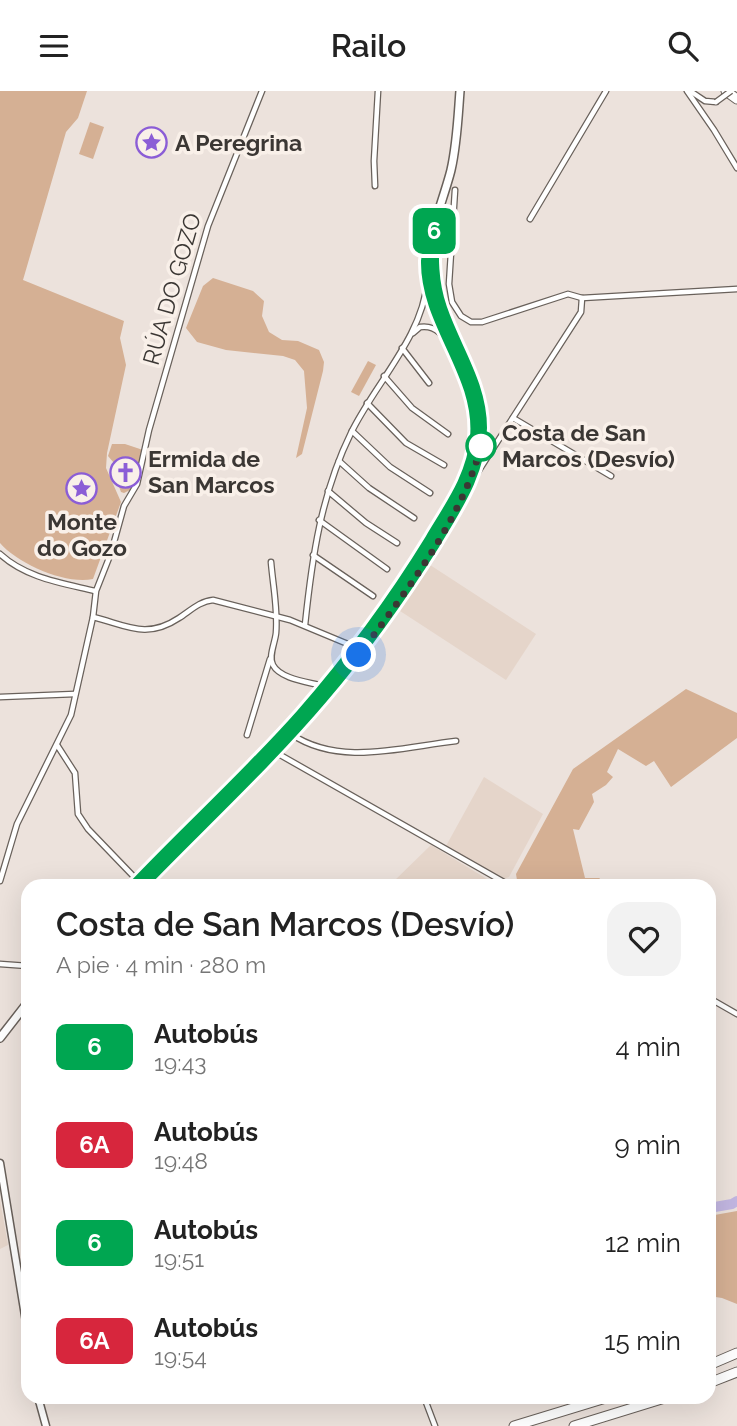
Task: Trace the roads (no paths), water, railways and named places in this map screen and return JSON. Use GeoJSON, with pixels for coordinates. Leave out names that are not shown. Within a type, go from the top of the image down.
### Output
{"type":"FeatureCollection","features":[{"type":"Feature","properties":{"kind":"highway"},"geometry":{"type":"LineString","coordinates":[[728,91],[737,99]]}},
{"type":"Feature","properties":{"kind":"highway"},"geometry":{"type":"LineString","coordinates":[[716,1361],[737,1353]]}},
{"type":"Feature","properties":{"kind":"highway"},"geometry":{"type":"LineString","coordinates":[[716,1380],[737,1372]]}},
{"type":"Feature","properties":{"kind":"highway"},"geometry":{"type":"LineString","coordinates":[[514,1426],[586,1404]]}},
{"type":"Feature","properties":{"kind":"highway"},"geometry":{"type":"LineString","coordinates":[[574,1426],[645,1404]]}},
{"type":"Feature","properties":{"kind":"main road"},"geometry":{"type":"LineString","coordinates":[[330,687],[352,646],[367,633],[465,486],[474,450],[472,401],[461,365],[436,310],[427,257],[446,197],[460,91]]}},
{"type":"Feature","properties":{"kind":"main road"},"geometry":{"type":"LineString","coordinates":[[143,879],[291,734],[385,620],[420,568],[480,454],[481,417],[477,392],[442,308],[435,282],[435,230]]}},
{"type":"Feature","properties":{"kind":"main road"},"geometry":{"type":"LineString","coordinates":[[475,435],[480,454]]}},
{"type":"Feature","properties":{"kind":"main road"},"geometry":{"type":"LineString","coordinates":[[352,646],[361,646],[385,620]]}},
{"type":"Feature","properties":{"kind":"main road"},"geometry":{"type":"LineString","coordinates":[[143,879],[300,714],[330,687],[356,653],[352,646]]}},
{"type":"Feature","properties":{"kind":"main road"},"geometry":{"type":"LineString","coordinates":[[274,752],[276,745],[295,725],[300,714]]}},
{"type":"Feature","properties":{"kind":"main road"},"geometry":{"type":"LineString","coordinates":[[225,793],[269,753],[274,752]]}},
{"type":"Feature","properties":{"kind":"main road"},"geometry":{"type":"LineString","coordinates":[[0,1038],[21,1011]]}},
{"type":"Feature","properties":{"kind":"street","name":"RÚA DO GOZO"},"geometry":{"type":"LineString","coordinates":[[0,881],[17,824],[71,715],[93,617],[96,591],[127,501],[137,484],[149,430],[208,226],[261,91]]}},
{"type":"Feature","properties":{"kind":"street"},"geometry":{"type":"LineString","coordinates":[[374,186],[373,161],[379,91]]}},
{"type":"Feature","properties":{"kind":"street"},"geometry":{"type":"LineString","coordinates":[[530,219],[606,91]]}},
{"type":"Feature","properties":{"kind":"street"},"geometry":{"type":"LineString","coordinates":[[688,91],[705,101],[716,102],[728,91]]}},
{"type":"Feature","properties":{"kind":"street"},"geometry":{"type":"LineString","coordinates":[[688,91],[737,168]]}},
{"type":"Feature","properties":{"kind":"street"},"geometry":{"type":"LineString","coordinates":[[449,177],[455,190],[452,207],[450,295],[461,316],[477,323],[568,294],[582,297],[737,289]]}},
{"type":"Feature","properties":{"kind":"street"},"geometry":{"type":"LineString","coordinates":[[452,207],[446,197],[455,190]]}},
{"type":"Feature","properties":{"kind":"street"},"geometry":{"type":"LineString","coordinates":[[305,625],[319,520],[328,491],[352,431],[402,348],[423,307],[428,274]]}},
{"type":"Feature","properties":{"kind":"street"},"geometry":{"type":"LineString","coordinates":[[480,454],[493,447],[513,418],[581,312],[582,297]]}},
{"type":"Feature","properties":{"kind":"street"},"geometry":{"type":"LineString","coordinates":[[406,341],[420,327],[433,328],[444,338],[461,365]]}},
{"type":"Feature","properties":{"kind":"street"},"geometry":{"type":"LineString","coordinates":[[402,348],[429,383]]}},
{"type":"Feature","properties":{"kind":"street"},"geometry":{"type":"LineString","coordinates":[[384,376],[412,408],[448,434]]}},
{"type":"Feature","properties":{"kind":"street"},"geometry":{"type":"LineString","coordinates":[[367,403],[406,443],[444,465]]}},
{"type":"Feature","properties":{"kind":"street"},"geometry":{"type":"LineString","coordinates":[[513,418],[611,476]]}},
{"type":"Feature","properties":{"kind":"street"},"geometry":{"type":"LineString","coordinates":[[352,431],[390,467],[430,493]]}},
{"type":"Feature","properties":{"kind":"street"},"geometry":{"type":"LineString","coordinates":[[339,461],[369,488],[414,519]]}},
{"type":"Feature","properties":{"kind":"street"},"geometry":{"type":"LineString","coordinates":[[328,491],[366,523],[397,544]]}},
{"type":"Feature","properties":{"kind":"street"},"geometry":{"type":"LineString","coordinates":[[319,520],[387,569]]}},
{"type":"Feature","properties":{"kind":"street"},"geometry":{"type":"LineString","coordinates":[[0,554],[19,569],[34,576],[96,591]]}},
{"type":"Feature","properties":{"kind":"street"},"geometry":{"type":"LineString","coordinates":[[313,555],[373,596]]}},
{"type":"Feature","properties":{"kind":"street"},"geometry":{"type":"LineString","coordinates":[[247,735],[275,643],[277,617],[271,562]]}},
{"type":"Feature","properties":{"kind":"street"},"geometry":{"type":"LineString","coordinates":[[93,617],[131,629],[157,628],[167,625],[202,603],[214,600],[305,625],[352,646]]}},
{"type":"Feature","properties":{"kind":"street"},"geometry":{"type":"LineString","coordinates":[[271,658],[272,664],[279,672],[330,687]]}},
{"type":"Feature","properties":{"kind":"street"},"geometry":{"type":"LineString","coordinates":[[0,697],[75,694]]}},
{"type":"Feature","properties":{"kind":"street"},"geometry":{"type":"LineString","coordinates":[[291,734],[321,749],[348,752],[375,753],[456,741]]}},
{"type":"Feature","properties":{"kind":"street"},"geometry":{"type":"LineString","coordinates":[[57,745],[75,773],[78,814],[88,829],[133,879]]}},
{"type":"Feature","properties":{"kind":"street"},"geometry":{"type":"LineString","coordinates":[[274,752],[498,879]]}},
{"type":"Feature","properties":{"kind":"street"},"geometry":{"type":"LineString","coordinates":[[0,964],[21,966]]}},
{"type":"Feature","properties":{"kind":"street"},"geometry":{"type":"LineString","coordinates":[[716,1002],[737,1014]]}},
{"type":"Feature","properties":{"kind":"street"},"geometry":{"type":"LineString","coordinates":[[0,1163],[21,1292]]}},
{"type":"Feature","properties":{"kind":"street"},"geometry":{"type":"LineString","coordinates":[[40,1404],[46,1426]]}},
{"type":"Feature","properties":{"kind":"street"},"geometry":{"type":"LineString","coordinates":[[426,1404],[432,1425]]}},
{"type":"Feature","properties":{"kind":"waterway"},"geometry":{"type":"LineString","coordinates":[[716,1207],[737,1201]]}},
{"type":"Feature","properties":{"kind":"place","name":"A Peregrina"},"geometry":{"type":"Point","coordinates":[152,143]}},
{"type":"Feature","properties":{"kind":"place","name":"Costa de San Marcos (Desvío)"},"geometry":{"type":"Point","coordinates":[481,446]}},
{"type":"Feature","properties":{"kind":"place","name":"Ermida de San Marcos"},"geometry":{"type":"Point","coordinates":[125,472]}},
{"type":"Feature","properties":{"kind":"place","name":"Monte do Gozo"},"geometry":{"type":"Point","coordinates":[82,488]}}]}
